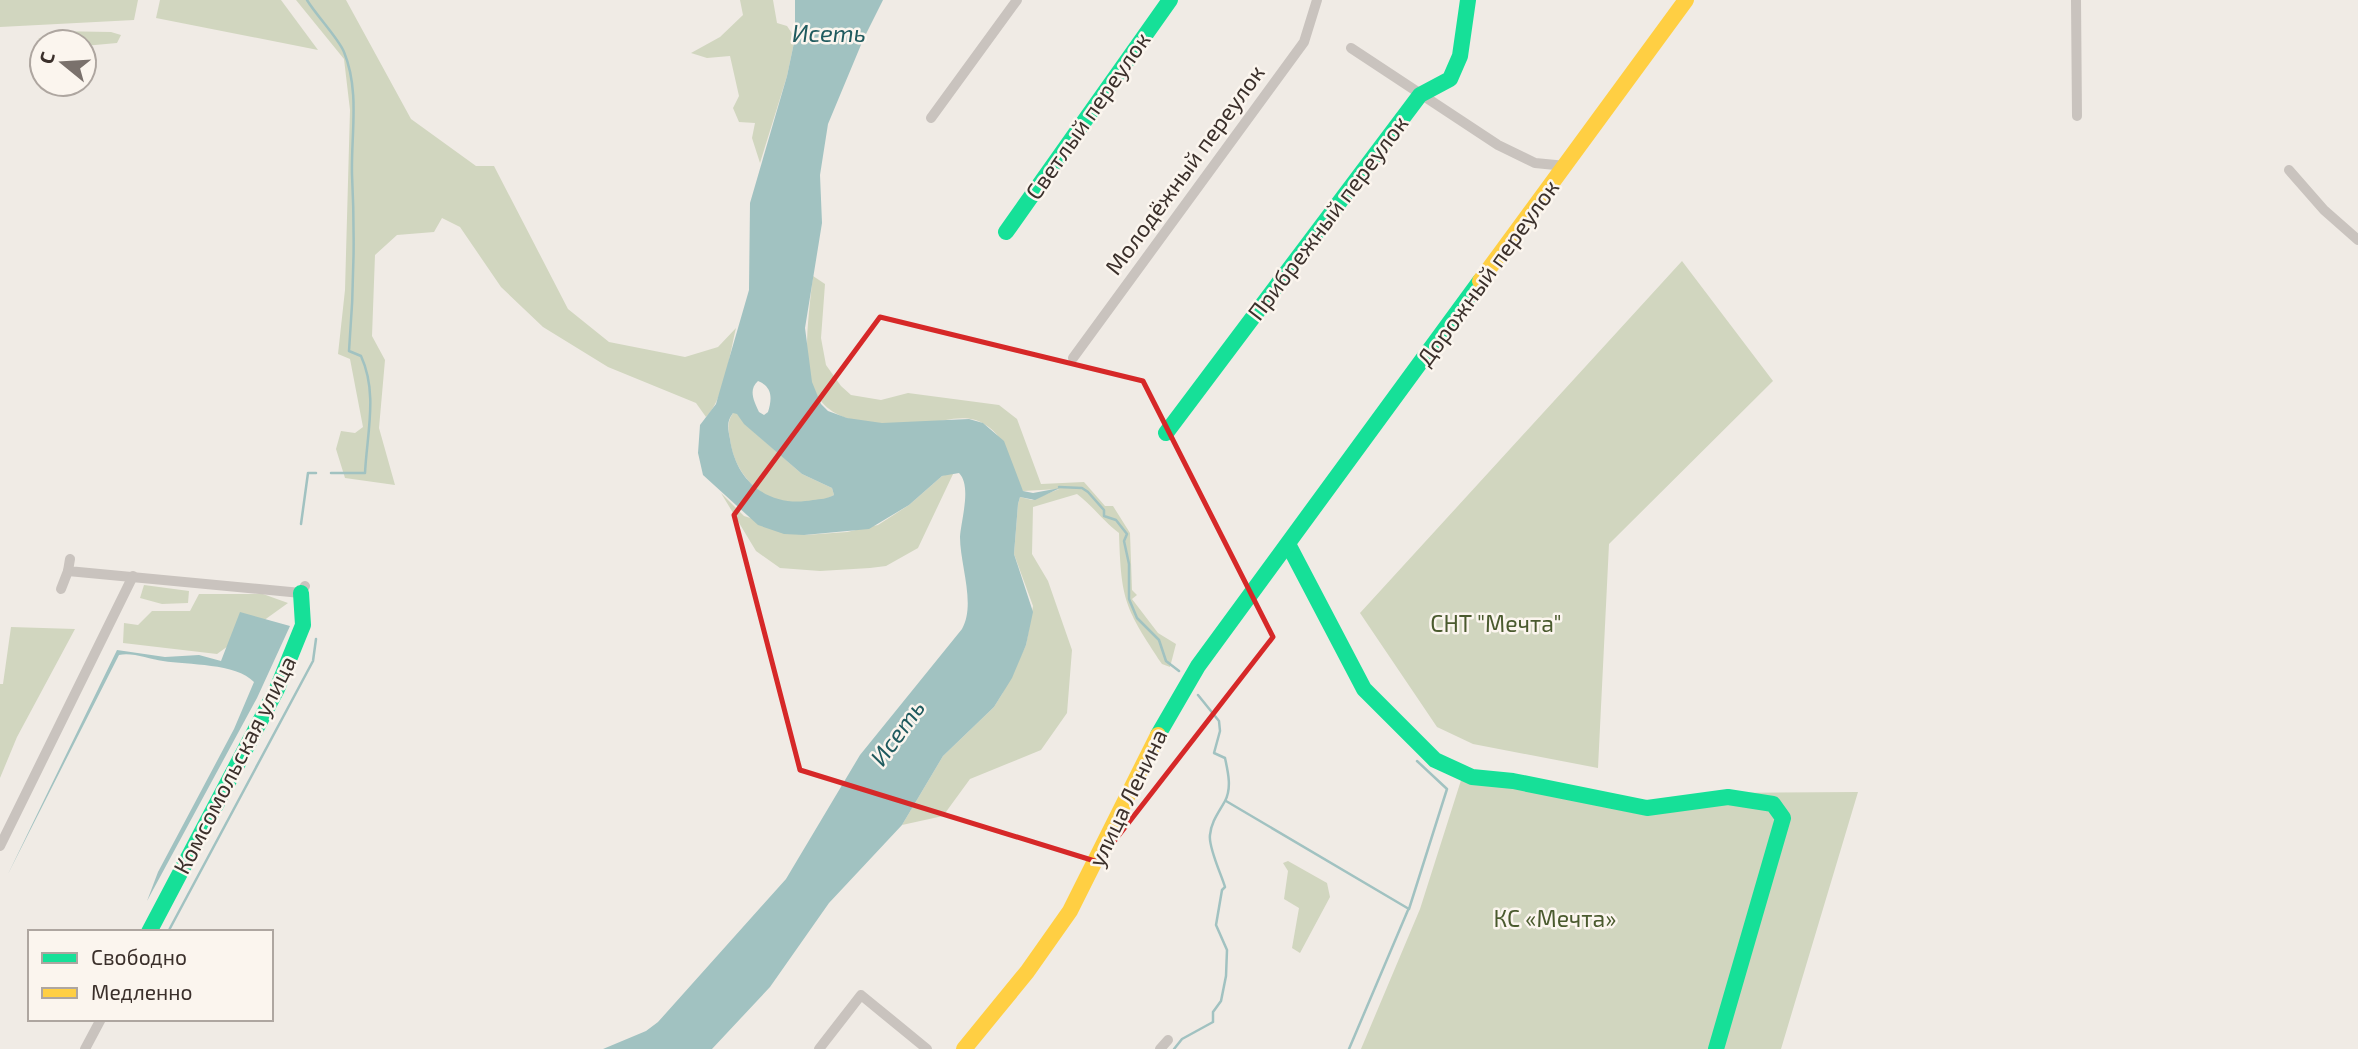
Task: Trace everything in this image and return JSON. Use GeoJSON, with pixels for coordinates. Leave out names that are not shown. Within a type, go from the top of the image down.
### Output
{"type":"FeatureCollection","features":[{"type":"Feature","properties":{"kind":"street"},"geometry":{"type":"LineString","coordinates":[[931,118],[1017,0]]}},
{"type":"Feature","properties":{"kind":"street","name":"Светлый переулок"},"geometry":{"type":"LineString","coordinates":[[1006,232],[1170,0]]}},
{"type":"Feature","properties":{"kind":"street","name":"Молодёжный переулок"},"geometry":{"type":"LineString","coordinates":[[1073,358],[1304,42],[1317,0]]}},
{"type":"Feature","properties":{"kind":"street","name":"Прибрежный переулок"},"geometry":{"type":"LineString","coordinates":[[1166,433],[1420,95],[1450,79],[1460,56],[1468,0]]}},
{"type":"Feature","properties":{"kind":"street","name":"Дорожный переулок"},"geometry":{"type":"LineString","coordinates":[[1288,544],[1686,0]]}},
{"type":"Feature","properties":{"kind":"street"},"geometry":{"type":"LineString","coordinates":[[2076,0],[2077,116]]}},
{"type":"Feature","properties":{"kind":"street"},"geometry":{"type":"LineString","coordinates":[[1352,48],[1498,145],[1535,163],[1566,166]]}},
{"type":"Feature","properties":{"kind":"street"},"geometry":{"type":"LineString","coordinates":[[2289,170],[2324,210],[2358,240]]}},
{"type":"Feature","properties":{"kind":"street"},"geometry":{"type":"LineString","coordinates":[[1288,544],[1364,689],[1435,760],[1472,777],[1513,781],[1647,808],[1728,797],[1773,804],[1783,818],[1716,1049]]}},
{"type":"Feature","properties":{"kind":"street","name":"улица Ленина"},"geometry":{"type":"LineString","coordinates":[[964,1049],[1062,926],[1083,889],[1150,747],[1184,686],[1288,544]]}},
{"type":"Feature","properties":{"kind":"street"},"geometry":{"type":"LineString","coordinates":[[61,589],[70,559]]}},
{"type":"Feature","properties":{"kind":"street"},"geometry":{"type":"LineString","coordinates":[[68,571],[303,590]]}},
{"type":"Feature","properties":{"kind":"street"},"geometry":{"type":"LineString","coordinates":[[0,846],[133,576]]}},
{"type":"Feature","properties":{"kind":"street","name":"Комсомольская улица"},"geometry":{"type":"LineString","coordinates":[[150,930],[277,689],[303,625],[303,590]]}},
{"type":"Feature","properties":{"kind":"street"},"geometry":{"type":"LineString","coordinates":[[819,1049],[861,995],[926,1049]]}},
{"type":"Feature","properties":{"kind":"street"},"geometry":{"type":"LineString","coordinates":[[85,1049],[100,1021]]}},
{"type":"Feature","properties":{"kind":"highlighted area"},"geometry":{"type":"Polygon","coordinates":[[[880,317],[1143,381],[1273,637],[1098,862],[800,770],[734,515],[880,317]]]}},
{"type":"Feature","properties":{"kind":"green space"},"geometry":{"type":"Polygon","coordinates":[[[0,0],[138,0],[134,20],[0,27],[0,0]]]}},
{"type":"Feature","properties":{"kind":"green space"},"geometry":{"type":"Polygon","coordinates":[[[160,0],[281,0],[318,50],[156,18],[160,0]]]}},
{"type":"Feature","properties":{"kind":"green space"},"geometry":{"type":"Polygon","coordinates":[[[296,0],[346,0],[411,119],[476,166],[494,166],[568,309],[609,342],[685,357],[718,347],[736,328],[722,388],[706,417],[696,403],[608,367],[543,327],[501,287],[460,227],[442,218],[434,232],[397,235],[375,255],[372,336],[385,360],[379,428],[395,485],[345,478],[336,449],[341,431],[355,433],[363,427],[350,359],[338,354],[345,290],[350,110],[344,59],[296,0]]]}},
{"type":"Feature","properties":{"kind":"green space"},"geometry":{"type":"Polygon","coordinates":[[[740,0],[773,0],[777,23],[787,26],[795,38],[787,76],[760,163],[752,138],[755,123],[739,122],[733,108],[739,96],[730,56],[707,58],[691,53],[720,37],[743,15],[740,0]]]}},
{"type":"Feature","properties":{"kind":"green space"},"geometry":{"type":"Polygon","coordinates":[[[98,32],[121,35],[117,43],[98,45],[98,32]]]}},
{"type":"Feature","properties":{"kind":"green space","name":"СНТ \"Мечта\""},"geometry":{"type":"Polygon","coordinates":[[[1682,261],[1773,381],[1609,544],[1598,768],[1473,744],[1437,727],[1360,613],[1682,261]]]}},
{"type":"Feature","properties":{"kind":"green space"},"geometry":{"type":"Polygon","coordinates":[[[813,276],[825,284],[821,338],[826,365],[841,386],[851,395],[881,400],[908,393],[999,405],[1017,419],[1041,484],[1084,482],[1105,506],[1113,506],[1130,533],[1132,590],[1137,595],[1132,599],[1158,633],[1176,644],[1170,667],[1162,664],[1133,616],[1127,603],[1121,574],[1119,533],[1077,494],[1033,507],[1032,554],[1048,581],[1072,650],[1067,713],[1041,750],[970,779],[943,816],[902,825],[943,756],[994,707],[1026,645],[1033,606],[1014,554],[1018,504],[1020,497],[1032,500],[1059,489],[1023,491],[1000,439],[994,431],[977,421],[963,418],[927,423],[884,424],[853,420],[830,410],[816,394],[809,373],[807,346],[813,276]]]}},
{"type":"Feature","properties":{"kind":"green space"},"geometry":{"type":"Polygon","coordinates":[[[733,413],[737,413],[745,424],[802,474],[832,488],[834,495],[816,502],[799,504],[782,502],[753,486],[734,457],[728,429],[733,413]]]}},
{"type":"Feature","properties":{"kind":"green space"},"geometry":{"type":"Polygon","coordinates":[[[954,472],[918,548],[886,566],[870,568],[820,571],[780,568],[756,551],[721,493],[744,516],[805,535],[847,532],[878,525],[909,505],[942,476],[954,472]]]}},
{"type":"Feature","properties":{"kind":"green space"},"geometry":{"type":"Polygon","coordinates":[[[144,585],[189,591],[188,603],[162,604],[140,598],[144,585]]]}},
{"type":"Feature","properties":{"kind":"green space"},"geometry":{"type":"Polygon","coordinates":[[[199,594],[263,594],[288,603],[217,654],[123,643],[124,623],[138,625],[152,611],[190,611],[199,594]]]}},
{"type":"Feature","properties":{"kind":"green space"},"geometry":{"type":"Polygon","coordinates":[[[11,627],[75,629],[17,737],[0,778],[0,684],[3,684],[11,627]]]}},
{"type":"Feature","properties":{"kind":"green space","name":"КС «Мечта»"},"geometry":{"type":"Polygon","coordinates":[[[1463,774],[1635,803],[1728,793],[1858,792],[1781,1049],[1361,1049],[1420,909],[1463,774]]]}},
{"type":"Feature","properties":{"kind":"green space"},"geometry":{"type":"Polygon","coordinates":[[[1288,861],[1327,883],[1330,897],[1300,953],[1292,948],[1299,908],[1284,899],[1288,871],[1283,863],[1288,861]]]}},
{"type":"Feature","properties":{"kind":"water","name":"Исеть"},"geometry":{"type":"Polygon","coordinates":[[[795,0],[883,0],[828,124],[820,175],[822,223],[805,328],[812,382],[821,404],[828,411],[847,418],[882,423],[969,419],[983,423],[1004,441],[1023,491],[1033,493],[1060,488],[1035,500],[1020,497],[1018,504],[1014,554],[1033,612],[1026,645],[1012,678],[994,707],[943,756],[902,825],[829,903],[770,987],[712,1049],[603,1049],[646,1031],[658,1022],[786,879],[860,755],[962,629],[966,619],[968,596],[960,537],[965,486],[959,473],[942,476],[909,505],[869,529],[804,535],[784,534],[758,525],[703,475],[698,453],[700,425],[716,404],[749,290],[750,203],[787,76],[795,38],[795,0]],[[758,381],[753,388],[753,396],[759,412],[764,415],[768,412],[770,394],[758,381]],[[733,413],[728,426],[734,455],[739,468],[758,489],[783,500],[824,499],[834,495],[832,488],[802,474],[733,413]]]}},
{"type":"Feature","properties":{"kind":"water"},"geometry":{"type":"Polygon","coordinates":[[[240,612],[290,626],[257,698],[147,901],[158,872],[234,729],[254,682],[236,671],[135,655],[119,655],[8,874],[117,650],[165,657],[199,655],[221,661],[240,612]]]}},
{"type":"Feature","properties":{"kind":"waterway"},"geometry":{"type":"LineString","coordinates":[[307,0],[344,52],[352,82],[353,262],[349,351],[361,356],[370,399],[365,473],[331,473]]}},
{"type":"Feature","properties":{"kind":"waterway"},"geometry":{"type":"LineString","coordinates":[[301,524],[308,473],[316,473]]}},
{"type":"Feature","properties":{"kind":"waterway"},"geometry":{"type":"LineString","coordinates":[[1059,487],[1082,488],[1088,492],[1104,510],[1104,516],[1116,520],[1127,534],[1124,541],[1129,564],[1129,599],[1137,618],[1159,640],[1166,661],[1179,671]]}},
{"type":"Feature","properties":{"kind":"waterway"},"geometry":{"type":"LineString","coordinates":[[169,930],[313,661],[316,639]]}},
{"type":"Feature","properties":{"kind":"waterway"},"geometry":{"type":"LineString","coordinates":[[1174,1049],[1182,1039],[1213,1022],[1213,1012],[1221,1001],[1226,976],[1227,950],[1216,925],[1222,890],[1225,887],[1213,854],[1210,835],[1227,796],[1229,780],[1225,758],[1214,753],[1220,731],[1219,721],[1198,695]]}},
{"type":"Feature","properties":{"kind":"waterway"},"geometry":{"type":"LineString","coordinates":[[1226,801],[1409,909],[1447,789],[1417,761]]}},
{"type":"Feature","properties":{"kind":"waterway"},"geometry":{"type":"LineString","coordinates":[[1349,1049],[1408,910]]}},
{"type":"Feature","properties":{"kind":"traffic: fast"},"geometry":{"type":"LineString","coordinates":[[1006,232],[1170,0]]}},
{"type":"Feature","properties":{"kind":"traffic: fast"},"geometry":{"type":"LineString","coordinates":[[1166,433],[1420,95],[1450,79],[1460,56],[1468,0]]}},
{"type":"Feature","properties":{"kind":"traffic: fast"},"geometry":{"type":"LineString","coordinates":[[1158,735],[1198,666],[1480,281]]}},
{"type":"Feature","properties":{"kind":"traffic: fast"},"geometry":{"type":"LineString","coordinates":[[1288,544],[1364,689],[1435,760],[1472,777],[1513,781],[1647,808],[1728,797],[1773,804],[1783,818],[1716,1049]]}},
{"type":"Feature","properties":{"kind":"traffic: fast"},"geometry":{"type":"LineString","coordinates":[[150,930],[277,689],[303,625],[301,593]]}},
{"type":"Feature","properties":{"kind":"traffic: slow"},"geometry":{"type":"LineString","coordinates":[[1480,281],[1686,0]]}},
{"type":"Feature","properties":{"kind":"traffic: slow"},"geometry":{"type":"LineString","coordinates":[[964,1049],[1027,972],[1070,911],[1158,735]]}}]}
